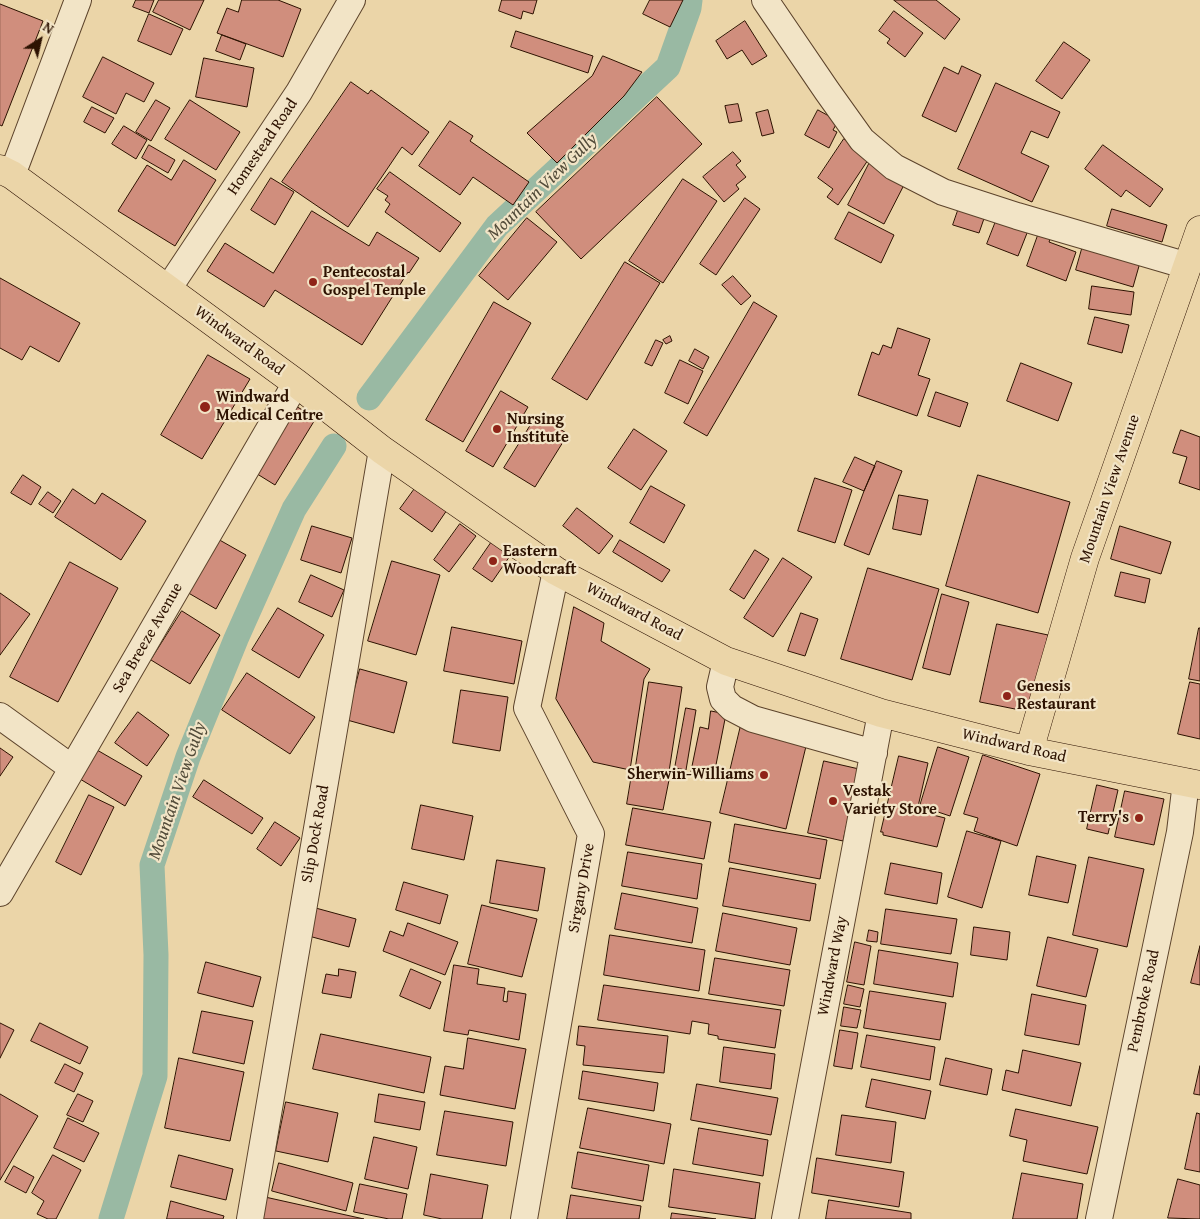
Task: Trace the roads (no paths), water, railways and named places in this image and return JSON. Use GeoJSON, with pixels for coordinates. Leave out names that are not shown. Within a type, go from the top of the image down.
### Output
{"type":"FeatureCollection","features":[{"type":"Feature","properties":{"kind":"main road","name":"Windward Road"},"geometry":{"type":"LineString","coordinates":[[6,172],[296,383],[382,450],[556,570],[726,661],[881,713],[1029,751],[1193,783]]}},
{"type":"Feature","properties":{"kind":"main road","name":"Mountain View Avenue"},"geometry":{"type":"LineString","coordinates":[[1029,751],[1085,558],[1200,230]]}},
{"type":"Feature","properties":{"kind":"street"},"geometry":{"type":"LineString","coordinates":[[6,172],[78,0]]}},
{"type":"Feature","properties":{"kind":"street","name":"Homestead Road"},"geometry":{"type":"LineString","coordinates":[[168,289],[299,92],[352,0]]}},
{"type":"Feature","properties":{"kind":"street"},"geometry":{"type":"LineString","coordinates":[[765,0],[862,140],[894,166],[943,192],[1017,216],[1188,266]]}},
{"type":"Feature","properties":{"kind":"street","name":"Sea Breeze Avenue"},"geometry":{"type":"LineString","coordinates":[[0,892],[296,383]]}},
{"type":"Feature","properties":{"kind":"street","name":"Slip Dock Road"},"geometry":{"type":"LineString","coordinates":[[250,1219],[382,450]]}},
{"type":"Feature","properties":{"kind":"street","name":"Sirgany Drive"},"geometry":{"type":"LineString","coordinates":[[524,1219],[591,834],[527,708],[556,570]]}},
{"type":"Feature","properties":{"kind":"street"},"geometry":{"type":"LineString","coordinates":[[726,661],[720,687],[723,699],[732,708],[752,719],[874,753]]}},
{"type":"Feature","properties":{"kind":"street","name":"Windward Way"},"geometry":{"type":"LineString","coordinates":[[785,1219],[881,713]]}},
{"type":"Feature","properties":{"kind":"street"},"geometry":{"type":"LineString","coordinates":[[0,716],[72,768]]}},
{"type":"Feature","properties":{"kind":"street","name":"Pembroke Road"},"geometry":{"type":"LineString","coordinates":[[1099,1219],[1180,832],[1193,783]]}},
{"type":"Feature","properties":{"kind":"waterway","name":"Mountain View Gully"},"geometry":{"type":"LineString","coordinates":[[369,398],[497,226],[668,67],[689,8],[690,0]]}},
{"type":"Feature","properties":{"kind":"waterway","name":"Mountain View Gully"},"geometry":{"type":"LineString","coordinates":[[111,1219],[155,1076],[156,955],[152,865],[188,757],[236,639],[294,509],[334,446]]}},
{"type":"Feature","properties":{"kind":"place","name":"Pentecostal Gospel Temple"},"geometry":{"type":"Point","coordinates":[313,282]}},
{"type":"Feature","properties":{"kind":"place","name":"Windward Medical Centre"},"geometry":{"type":"Point","coordinates":[205,407]}},
{"type":"Feature","properties":{"kind":"place","name":"Nursing Institute"},"geometry":{"type":"Point","coordinates":[497,429]}},
{"type":"Feature","properties":{"kind":"place","name":"Eastern Woodcraft"},"geometry":{"type":"Point","coordinates":[493,561]}},
{"type":"Feature","properties":{"kind":"place","name":"Genesis Restaurant"},"geometry":{"type":"Point","coordinates":[1007,696]}},
{"type":"Feature","properties":{"kind":"place","name":"Sherwin-Williams"},"geometry":{"type":"Point","coordinates":[764,775]}},
{"type":"Feature","properties":{"kind":"place","name":"Vestak Variety Store"},"geometry":{"type":"Point","coordinates":[833,801]}},
{"type":"Feature","properties":{"kind":"place","name":"Terry's"},"geometry":{"type":"Point","coordinates":[1139,818]}}]}
